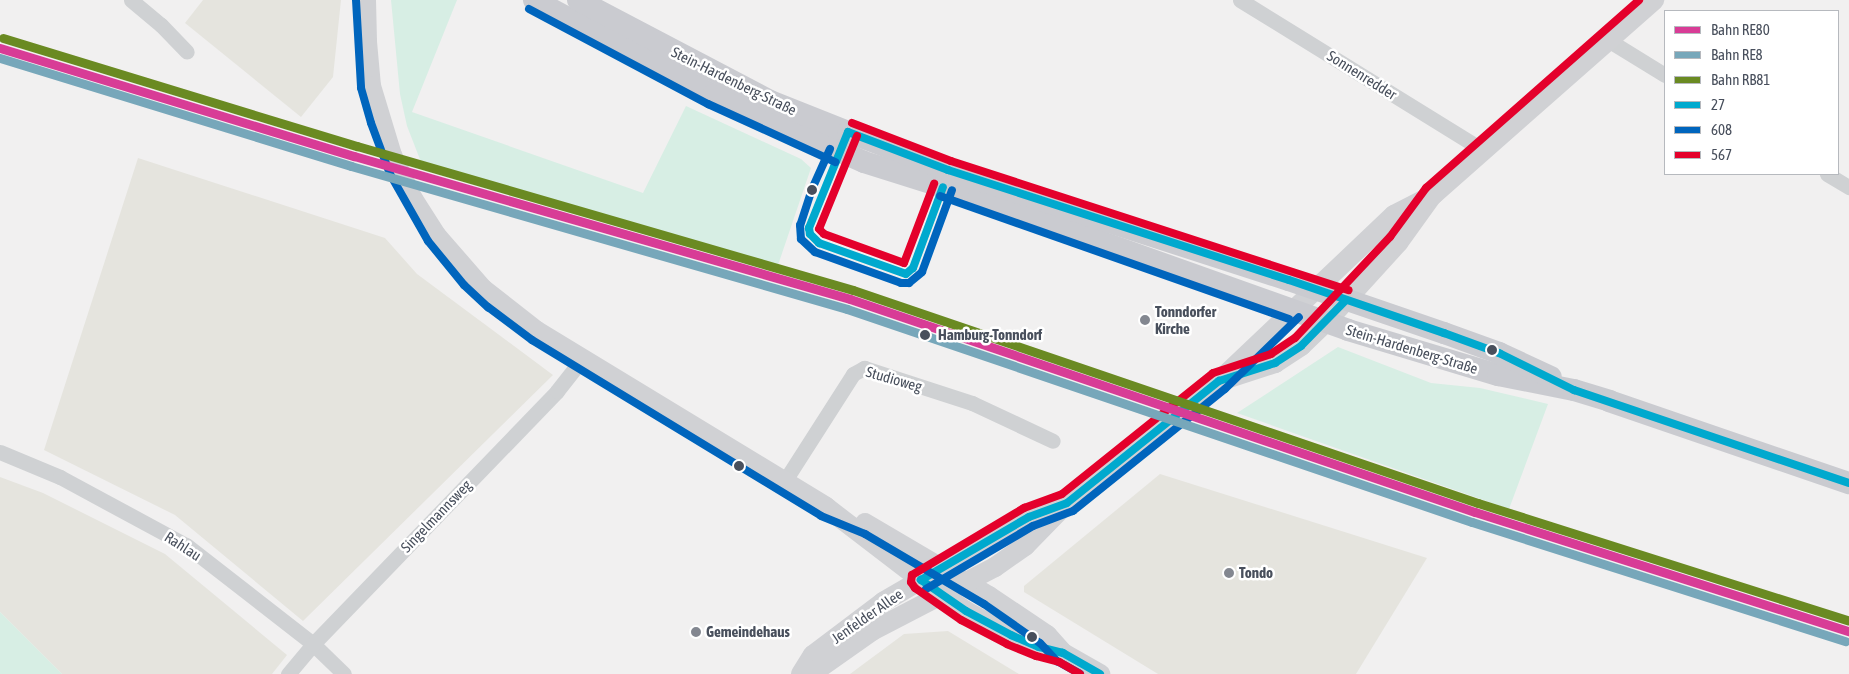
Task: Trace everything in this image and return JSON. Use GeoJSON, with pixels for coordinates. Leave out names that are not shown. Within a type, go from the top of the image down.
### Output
{"type":"FeatureCollection","features":[{"type":"Feature","properties":{"kind":"main road"},"geometry":{"type":"LineString","coordinates":[[366,0],[368,63],[376,104],[392,155],[421,212],[452,257],[494,299],[537,330],[826,507],[940,594],[1011,635],[1039,647],[1064,653]]}},
{"type":"Feature","properties":{"kind":"main road","name":"Stein-Hardenberg-Straße"},"geometry":{"type":"LineString","coordinates":[[534,0],[713,96],[839,153],[978,198],[1326,322],[1498,375],[1574,390],[1849,483]]}},
{"type":"Feature","properties":{"kind":"main road","name":"Stein-Hardenberg-Straße"},"geometry":{"type":"LineString","coordinates":[[578,0],[770,101],[848,132],[948,170],[1315,289],[1499,353],[1574,390]]}},
{"type":"Feature","properties":{"kind":"main road"},"geometry":{"type":"LineString","coordinates":[[1067,503],[1219,381],[1394,215],[1433,194],[1654,0]]}},
{"type":"Feature","properties":{"kind":"main road"},"geometry":{"type":"LineString","coordinates":[[1219,381],[1275,363],[1301,346],[1326,322],[1398,244],[1433,194]]}},
{"type":"Feature","properties":{"kind":"main road","name":"Jenfelder Allee"},"geometry":{"type":"LineString","coordinates":[[801,674],[813,655],[883,602],[942,570],[1029,517],[1067,503]]}},
{"type":"Feature","properties":{"kind":"main road","name":"Jenfelder Allee"},"geometry":{"type":"LineString","coordinates":[[811,674],[872,631],[995,567],[1025,546],[1067,503]]}},
{"type":"Feature","properties":{"kind":"main road"},"geometry":{"type":"LineString","coordinates":[[826,507],[869,525],[942,570],[966,582],[1047,635],[1064,653],[1100,674]]}},
{"type":"Feature","properties":{"kind":"street"},"geometry":{"type":"LineString","coordinates":[[131,0],[161,25],[187,52]]}},
{"type":"Feature","properties":{"kind":"street","name":"Sonnenredder"},"geometry":{"type":"LineString","coordinates":[[1240,0],[1483,150]]}},
{"type":"Feature","properties":{"kind":"street"},"geometry":{"type":"LineString","coordinates":[[1608,40],[1664,74]]}},
{"type":"Feature","properties":{"kind":"street"},"geometry":{"type":"LineString","coordinates":[[1829,175],[1849,187]]}},
{"type":"Feature","properties":{"kind":"street","name":"Singelmannsweg"},"geometry":{"type":"LineString","coordinates":[[288,674],[312,644],[556,391],[583,358]]}},
{"type":"Feature","properties":{"kind":"street","name":"Studioweg"},"geometry":{"type":"LineString","coordinates":[[784,482],[853,374],[864,368],[972,404],[1053,441]]}},
{"type":"Feature","properties":{"kind":"street","name":"Rahlau"},"geometry":{"type":"LineString","coordinates":[[0,452],[60,477],[186,545],[312,644],[344,674]]}},
{"type":"Feature","properties":{"kind":"shaded area"},"geometry":{"type":"Polygon","coordinates":[[[203,0],[341,0],[333,77],[301,117],[185,23],[203,0]]]}},
{"type":"Feature","properties":{"kind":"shaded area"},"geometry":{"type":"Polygon","coordinates":[[[138,158],[385,238],[417,274],[553,375],[303,621],[175,515],[44,450],[138,158]]]}},
{"type":"Feature","properties":{"kind":"shaded area","name":"Tondo"},"geometry":{"type":"Polygon","coordinates":[[[1160,474],[1427,558],[1356,674],[1158,674],[1024,592],[1024,586],[1160,474]]]}},
{"type":"Feature","properties":{"kind":"shaded area"},"geometry":{"type":"Polygon","coordinates":[[[0,477],[43,493],[165,554],[287,655],[272,674],[62,674],[0,612],[0,477]]]}},
{"type":"Feature","properties":{"kind":"shaded area"},"geometry":{"type":"Polygon","coordinates":[[[948,631],[1019,674],[850,674],[904,634],[948,631]]]}},
{"type":"Feature","properties":{"kind":"green space"},"geometry":{"type":"Polygon","coordinates":[[[391,0],[457,0],[412,112],[643,193],[686,106],[801,159],[811,168],[777,268],[421,162],[407,126],[400,94],[391,0]]]}},
{"type":"Feature","properties":{"kind":"green space"},"geometry":{"type":"Polygon","coordinates":[[[1338,347],[1431,383],[1480,388],[1548,404],[1509,509],[1237,413],[1338,347]]]}},
{"type":"Feature","properties":{"kind":"green space"},"geometry":{"type":"Polygon","coordinates":[[[0,612],[62,674],[0,674],[0,612]]]}},
{"type":"Feature","properties":{"kind":"rail line","name":"RB81"},"geometry":{"type":"LineString","coordinates":[[3,38],[357,146],[853,290],[1478,503],[1849,621]]}},
{"type":"Feature","properties":{"kind":"rail line","name":"RE80"},"geometry":{"type":"LineString","coordinates":[[0,48],[354,156],[850,299],[1475,512],[1849,631]]}},
{"type":"Feature","properties":{"kind":"rail line","name":"RE8"},"geometry":{"type":"LineString","coordinates":[[0,58],[351,166],[847,309],[1472,522],[1846,641]]}},
{"type":"Feature","properties":{"kind":"transit line","name":"608"},"geometry":{"type":"LineString","coordinates":[[356,0],[361,88],[371,123],[390,174],[428,241],[464,285],[488,307],[532,340],[821,516],[865,534],[984,604],[1040,643],[1057,661],[1080,674]]}},
{"type":"Feature","properties":{"kind":"transit line","name":"567"},"geometry":{"type":"LineString","coordinates":[[1080,674],[1059,662],[1036,656],[1007,644],[961,620],[915,588],[911,582],[912,575],[1024,508],[1062,494],[1213,373],[1271,354],[1295,338],[1390,237],[1426,188],[1639,0]]}},
{"type":"Feature","properties":{"kind":"transit line","name":"608"},"geometry":{"type":"LineString","coordinates":[[529,9],[708,104],[835,162]]}},
{"type":"Feature","properties":{"kind":"transit line","name":"567"},"geometry":{"type":"LineString","coordinates":[[852,123],[951,161],[1349,290]]}},
{"type":"Feature","properties":{"kind":"transit line","name":"27"},"geometry":{"type":"LineString","coordinates":[[848,132],[948,170],[1289,280],[1444,333],[1499,353],[1574,390],[1849,483]]}},
{"type":"Feature","properties":{"kind":"transit line","name":"27"},"geometry":{"type":"LineString","coordinates":[[848,132],[809,228],[810,234],[819,243],[906,274],[913,268],[943,187]]}},
{"type":"Feature","properties":{"kind":"transit line","name":"567"},"geometry":{"type":"LineString","coordinates":[[857,136],[819,229],[824,234],[904,263],[934,184]]}},
{"type":"Feature","properties":{"kind":"transit line","name":"608"},"geometry":{"type":"LineString","coordinates":[[830,149],[812,189],[800,225],[801,239],[815,252],[901,283],[909,283],[922,272],[952,190]]}},
{"type":"Feature","properties":{"kind":"transit line","name":"608"},"geometry":{"type":"LineString","coordinates":[[940,196],[1289,319]]}},
{"type":"Feature","properties":{"kind":"transit line","name":"27"},"geometry":{"type":"LineString","coordinates":[[1100,674],[1063,653],[1039,647],[1011,635],[966,611],[921,580],[1029,517],[1067,503],[1219,381],[1275,363],[1301,346],[1346,300]]}},
{"type":"Feature","properties":{"kind":"transit line","name":"608"},"geometry":{"type":"LineString","coordinates":[[926,589],[1033,526],[1073,511],[1225,389],[1299,317]]}},
{"type":"Feature","properties":{"kind":"place","name":"Tonndorfer Kirche"},"geometry":{"type":"Point","coordinates":[1145,320]}},
{"type":"Feature","properties":{"kind":"place","name":"Hamburg-Tonndorf"},"geometry":{"type":"Point","coordinates":[925,335]}},
{"type":"Feature","properties":{"kind":"place","name":"Tondo"},"geometry":{"type":"Point","coordinates":[1229,573]}},
{"type":"Feature","properties":{"kind":"place","name":"Gemeindehaus"},"geometry":{"type":"Point","coordinates":[696,632]}}]}
